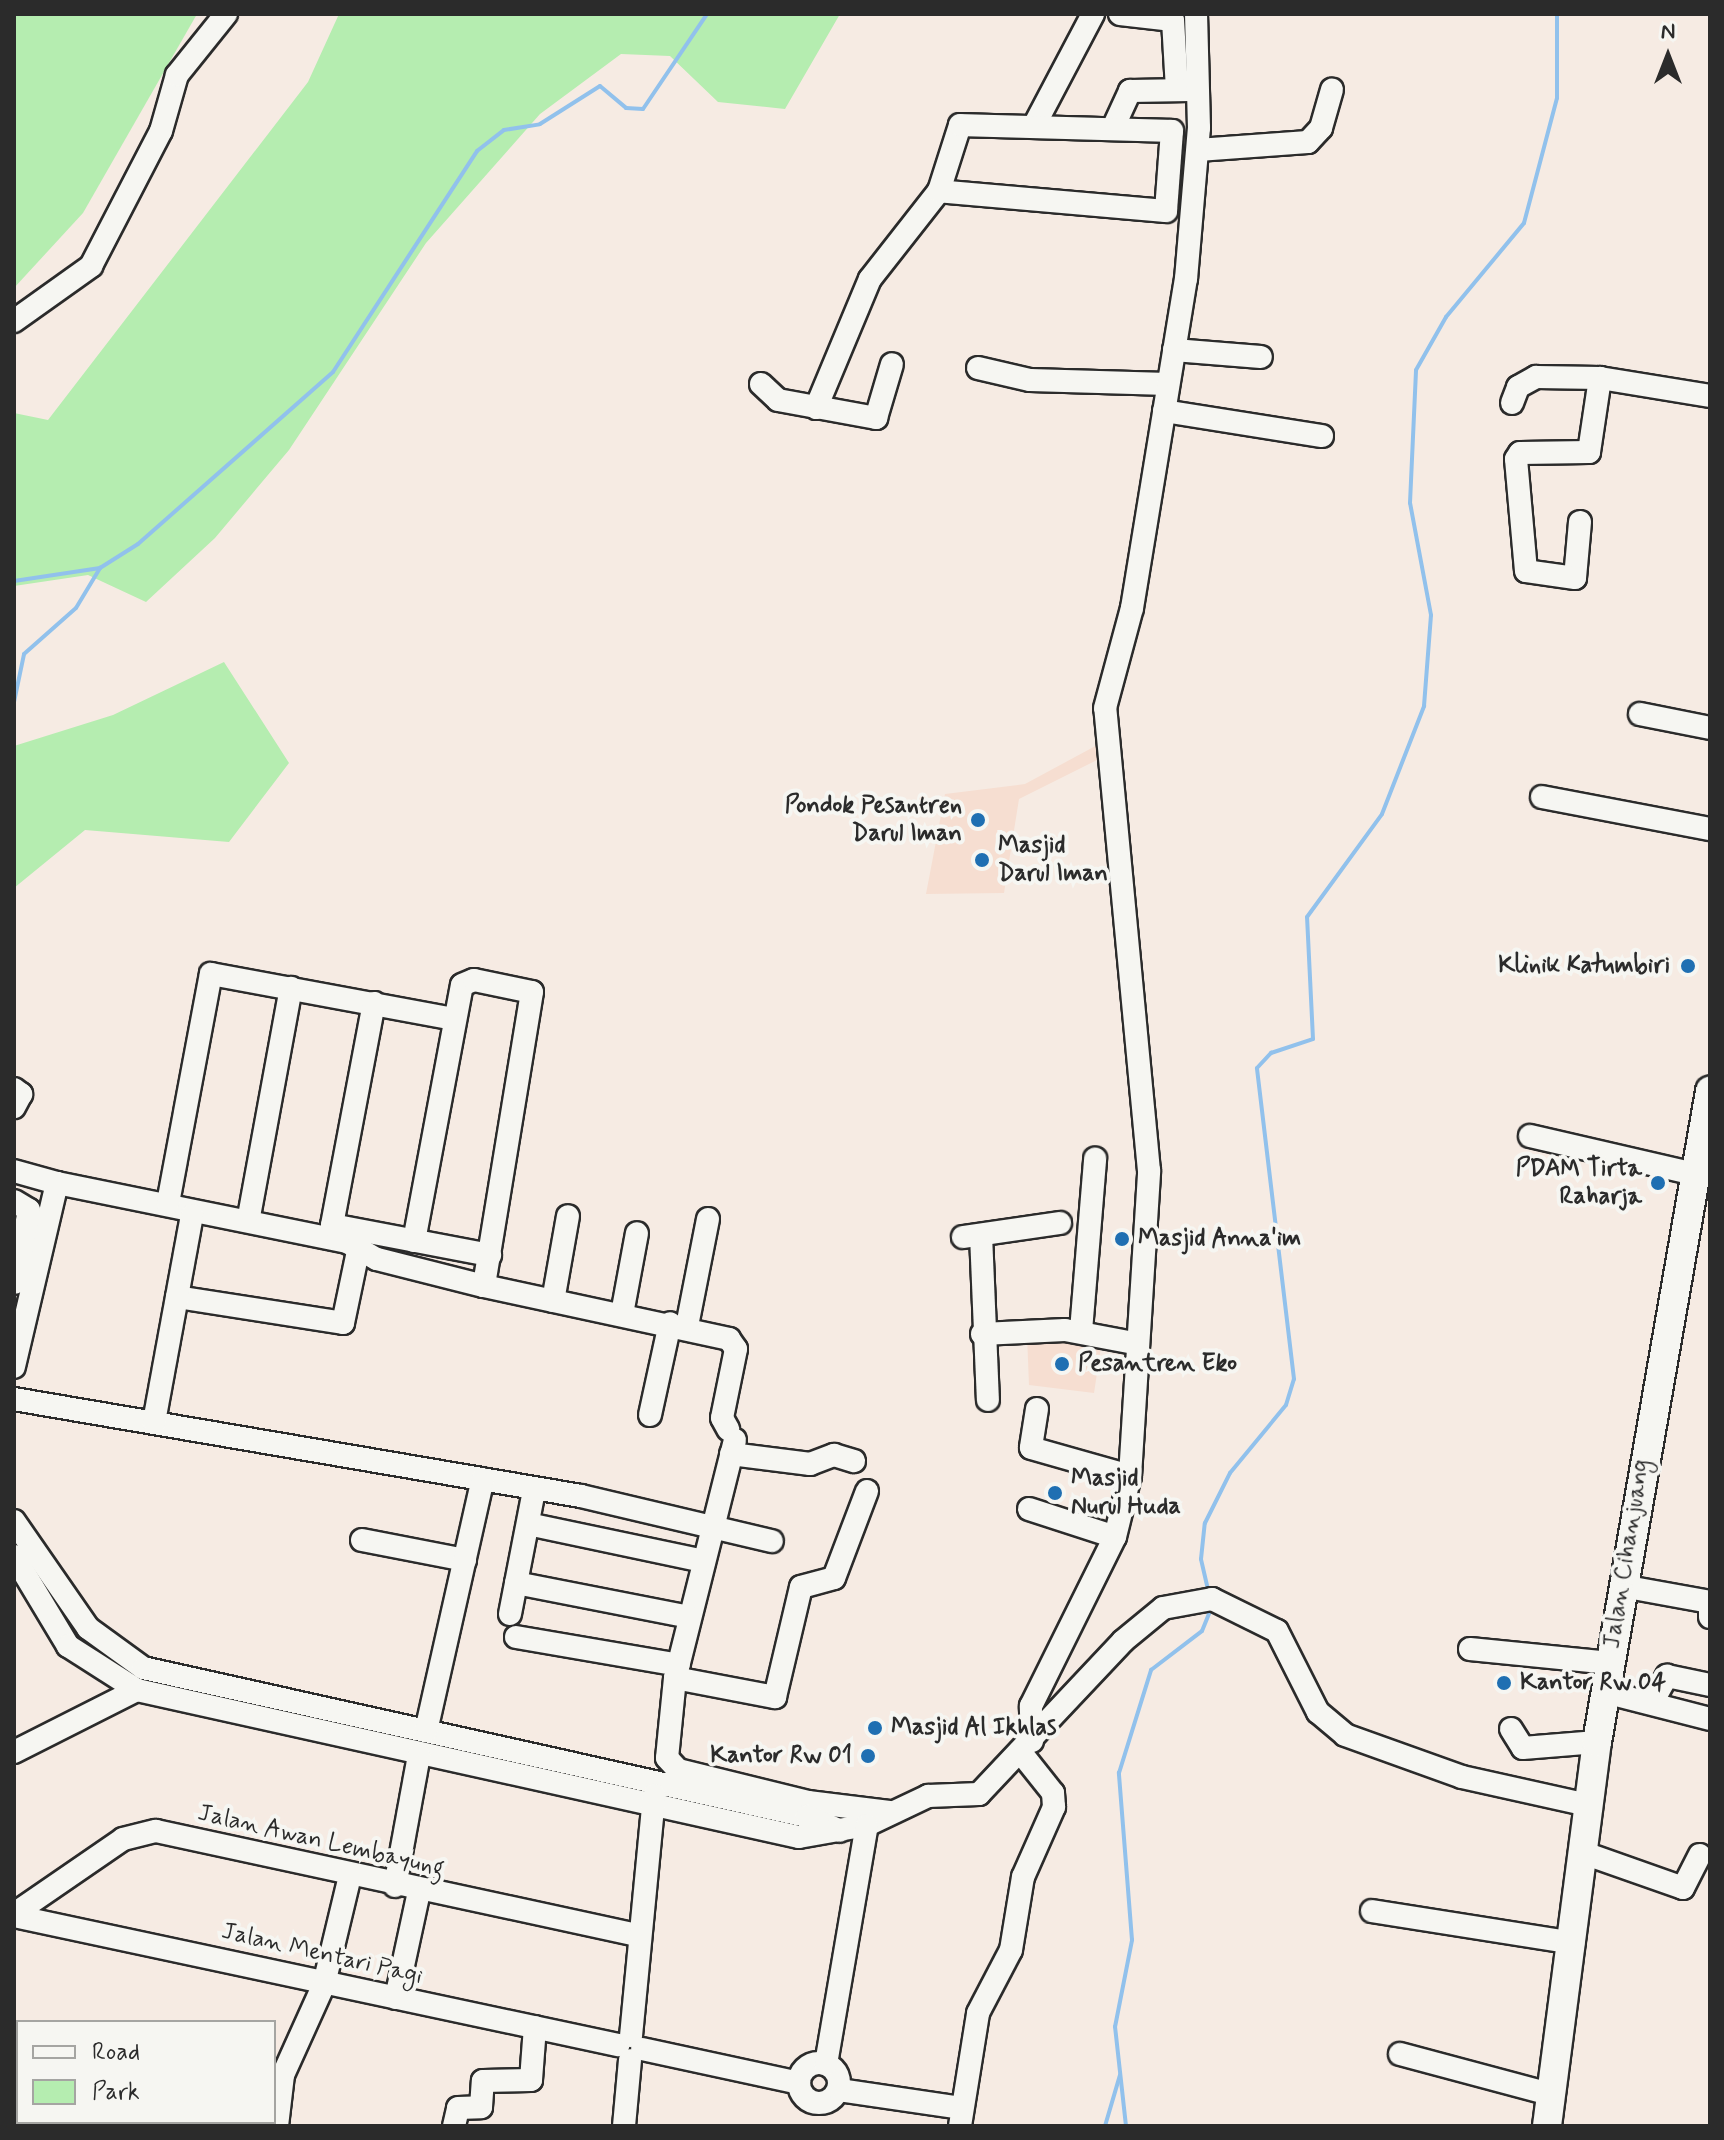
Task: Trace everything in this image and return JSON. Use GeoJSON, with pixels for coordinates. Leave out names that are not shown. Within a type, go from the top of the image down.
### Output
{"type":"FeatureCollection","features":[{"type":"Feature","properties":{"kind":"main road","name":"Jalan Cihanjuang"},"geometry":{"type":"LineString","coordinates":[[1547,2126],[1597,1742],[1622,1586],[1699,1180],[1710,1091]]}},
{"type":"Feature","properties":{"kind":"street"},"geometry":{"type":"LineString","coordinates":[[14,321],[91,266],[161,131],[177,75],[226,14]]}},
{"type":"Feature","properties":{"kind":"street"},"geometry":{"type":"LineString","coordinates":[[1034,126],[1093,14]]}},
{"type":"Feature","properties":{"kind":"street"},"geometry":{"type":"LineString","coordinates":[[1120,14],[1173,20],[1177,89]]}},
{"type":"Feature","properties":{"kind":"street"},"geometry":{"type":"LineString","coordinates":[[839,2090],[836,2071],[826,2064],[808,2066],[799,2083],[802,2095],[818,2104],[839,2090],[960,2117],[978,2013],[1011,1950],[1023,1877],[1054,1807],[1053,1793],[1027,1748],[1031,1706],[1115,1537],[1130,1476],[1134,1343],[1149,1171],[1105,708],[1132,608],[1174,350],[1198,150],[1201,91],[1196,14]]}},
{"type":"Feature","properties":{"kind":"street"},"geometry":{"type":"LineString","coordinates":[[1198,150],[1308,142],[1321,128],[1332,90]]}},
{"type":"Feature","properties":{"kind":"street"},"geometry":{"type":"LineString","coordinates":[[1113,128],[1130,91],[1201,91]]}},
{"type":"Feature","properties":{"kind":"street"},"geometry":{"type":"LineString","coordinates":[[816,408],[870,279],[939,191],[960,125],[1172,131],[1166,211],[939,191]]}},
{"type":"Feature","properties":{"kind":"street"},"geometry":{"type":"LineString","coordinates":[[1174,350],[1261,357]]}},
{"type":"Feature","properties":{"kind":"street"},"geometry":{"type":"LineString","coordinates":[[761,384],[778,400],[876,418],[892,364]]}},
{"type":"Feature","properties":{"kind":"street"},"geometry":{"type":"LineString","coordinates":[[978,368],[1030,380],[1168,384]]}},
{"type":"Feature","properties":{"kind":"street"},"geometry":{"type":"LineString","coordinates":[[1512,403],[1527,378],[1600,378],[1710,396]]}},
{"type":"Feature","properties":{"kind":"street"},"geometry":{"type":"LineString","coordinates":[[1580,522],[1575,578],[1526,571],[1516,459],[1520,453],[1589,452],[1600,378]]}},
{"type":"Feature","properties":{"kind":"street"},"geometry":{"type":"LineString","coordinates":[[1164,411],[1322,436]]}},
{"type":"Feature","properties":{"kind":"street"},"geometry":{"type":"LineString","coordinates":[[1640,714],[1710,728]]}},
{"type":"Feature","properties":{"kind":"street"},"geometry":{"type":"LineString","coordinates":[[1542,797],[1710,829]]}},
{"type":"Feature","properties":{"kind":"street"},"geometry":{"type":"LineString","coordinates":[[154,1422],[177,1297],[179,1208],[211,974],[454,1019]]}},
{"type":"Feature","properties":{"kind":"street"},"geometry":{"type":"LineString","coordinates":[[414,1241],[454,1019],[467,980],[535,997],[484,1286]]}},
{"type":"Feature","properties":{"kind":"street"},"geometry":{"type":"LineString","coordinates":[[250,1211],[291,988]]}},
{"type":"Feature","properties":{"kind":"street"},"geometry":{"type":"LineString","coordinates":[[332,1225],[374,1003]]}},
{"type":"Feature","properties":{"kind":"street"},"geometry":{"type":"LineString","coordinates":[[14,1089],[21,1094],[14,1107]]}},
{"type":"Feature","properties":{"kind":"street"},"geometry":{"type":"LineString","coordinates":[[1530,1136],[1699,1180]]}},
{"type":"Feature","properties":{"kind":"street"},"geometry":{"type":"LineString","coordinates":[[1081,1331],[1095,1159]]}},
{"type":"Feature","properties":{"kind":"street"},"geometry":{"type":"LineString","coordinates":[[14,1171],[179,1208],[361,1239],[414,1241],[490,1255]]}},
{"type":"Feature","properties":{"kind":"street"},"geometry":{"type":"LineString","coordinates":[[14,1288],[29,1208],[57,1183]]}},
{"type":"Feature","properties":{"kind":"street"},"geometry":{"type":"LineString","coordinates":[[14,1367],[29,1208]]}},
{"type":"Feature","properties":{"kind":"street"},"geometry":{"type":"LineString","coordinates":[[179,1208],[250,1211],[332,1225],[361,1239],[377,1259],[484,1286],[678,1325],[729,1339],[736,1349],[722,1418],[731,1441],[677,1671],[666,1748],[678,1770],[818,1804],[889,1812]]}},
{"type":"Feature","properties":{"kind":"street"},"geometry":{"type":"LineString","coordinates":[[553,1301],[568,1216]]}},
{"type":"Feature","properties":{"kind":"street"},"geometry":{"type":"LineString","coordinates":[[650,1415],[708,1219]]}},
{"type":"Feature","properties":{"kind":"street"},"geometry":{"type":"LineString","coordinates":[[988,1400],[972,1236],[1060,1223]]}},
{"type":"Feature","properties":{"kind":"street"},"geometry":{"type":"LineString","coordinates":[[622,1314],[637,1233]]}},
{"type":"Feature","properties":{"kind":"street"},"geometry":{"type":"LineString","coordinates":[[177,1297],[335,1325],[347,1319],[361,1239]]}},
{"type":"Feature","properties":{"kind":"street"},"geometry":{"type":"LineString","coordinates":[[982,1334],[1081,1331],[1134,1343]]}},
{"type":"Feature","properties":{"kind":"street"},"geometry":{"type":"LineString","coordinates":[[14,1399],[483,1479],[772,1541]]}},
{"type":"Feature","properties":{"kind":"street"},"geometry":{"type":"LineString","coordinates":[[1037,1409],[1031,1448],[1130,1476]]}},
{"type":"Feature","properties":{"kind":"street"},"geometry":{"type":"LineString","coordinates":[[731,1441],[810,1464],[834,1455],[854,1461]]}},
{"type":"Feature","properties":{"kind":"street"},"geometry":{"type":"LineString","coordinates":[[395,1886],[418,1755],[483,1479]]}},
{"type":"Feature","properties":{"kind":"street"},"geometry":{"type":"LineString","coordinates":[[516,1637],[677,1671],[775,1697],[801,1587],[834,1578],[867,1491]]}},
{"type":"Feature","properties":{"kind":"street"},"geometry":{"type":"LineString","coordinates":[[510,1614],[533,1496]]}},
{"type":"Feature","properties":{"kind":"street"},"geometry":{"type":"LineString","coordinates":[[1029,1509],[1115,1537]]}},
{"type":"Feature","properties":{"kind":"street"},"geometry":{"type":"LineString","coordinates":[[14,1521],[88,1628],[120,1656],[425,1731],[807,1816],[840,1831]]}},
{"type":"Feature","properties":{"kind":"street"},"geometry":{"type":"LineString","coordinates":[[528,1524],[704,1561]]}},
{"type":"Feature","properties":{"kind":"street"},"geometry":{"type":"LineString","coordinates":[[362,1540],[465,1560]]}},
{"type":"Feature","properties":{"kind":"street"},"geometry":{"type":"LineString","coordinates":[[14,1556],[68,1646],[137,1690],[651,1807],[799,1837],[867,1825],[928,1796],[979,1794],[1163,1608],[1212,1599],[1277,1631],[1318,1712],[1345,1735],[1462,1777],[1588,1805]]}},
{"type":"Feature","properties":{"kind":"street"},"geometry":{"type":"LineString","coordinates":[[516,1583],[690,1617]]}},
{"type":"Feature","properties":{"kind":"street"},"geometry":{"type":"LineString","coordinates":[[1622,1586],[1710,1602],[1710,1617]]}},
{"type":"Feature","properties":{"kind":"street"},"geometry":{"type":"LineString","coordinates":[[1470,1649],[1610,1663]]}},
{"type":"Feature","properties":{"kind":"street"},"geometry":{"type":"LineString","coordinates":[[1653,1701],[1667,1676],[1710,1685]]}},
{"type":"Feature","properties":{"kind":"street"},"geometry":{"type":"LineString","coordinates":[[14,1752],[137,1690]]}},
{"type":"Feature","properties":{"kind":"street"},"geometry":{"type":"LineString","coordinates":[[1605,1692],[1653,1701],[1710,1719]]}},
{"type":"Feature","properties":{"kind":"street"},"geometry":{"type":"LineString","coordinates":[[1511,1729],[1523,1748],[1597,1742]]}},
{"type":"Feature","properties":{"kind":"street"},"geometry":{"type":"LineString","coordinates":[[624,2126],[637,1935],[651,1807],[657,1782]]}},
{"type":"Feature","properties":{"kind":"street"},"geometry":{"type":"LineString","coordinates":[[826,2064],[867,1825]]}},
{"type":"Feature","properties":{"kind":"street","name":"Jalan Awan Lembayung"},"geometry":{"type":"LineString","coordinates":[[14,1915],[65,1874],[142,1833],[171,1833],[419,1892],[637,1935]]}},
{"type":"Feature","properties":{"kind":"street"},"geometry":{"type":"LineString","coordinates":[[1581,1852],[1683,1888],[1700,1855]]}},
{"type":"Feature","properties":{"kind":"street"},"geometry":{"type":"LineString","coordinates":[[277,2126],[283,2075],[324,1984],[350,1876]]}},
{"type":"Feature","properties":{"kind":"street"},"geometry":{"type":"LineString","coordinates":[[396,1998],[419,1892]]}},
{"type":"Feature","properties":{"kind":"street"},"geometry":{"type":"LineString","coordinates":[[1372,1911],[1573,1943]]}},
{"type":"Feature","properties":{"kind":"street","name":"Jalan Mentari Pagi"},"geometry":{"type":"LineString","coordinates":[[14,1915],[324,1984],[799,2083]]}},
{"type":"Feature","properties":{"kind":"street"},"geometry":{"type":"LineString","coordinates":[[454,2126],[458,2108],[481,2107],[483,2081],[531,2080],[535,2027]]}},
{"type":"Feature","properties":{"kind":"street"},"geometry":{"type":"LineString","coordinates":[[1400,2054],[1553,2095]]}},
{"type":"Feature","properties":{"kind":"shaded area","name":"Pondok Pesantren Darul Iman"},"geometry":{"type":"Polygon","coordinates":[[[1101,743],[1103,757],[1019,799],[1004,893],[926,894],[945,794],[1025,784],[1101,743]]]}},
{"type":"Feature","properties":{"kind":"shaded area","name":"Pesantren Eko"},"geometry":{"type":"Polygon","coordinates":[[[1027,1335],[1101,1347],[1094,1393],[1029,1385],[1027,1335]]]}},
{"type":"Feature","properties":{"kind":"green space"},"geometry":{"type":"Polygon","coordinates":[[[14,14],[197,14],[83,213],[14,288],[14,14]]]}},
{"type":"Feature","properties":{"kind":"green space"},"geometry":{"type":"Polygon","coordinates":[[[339,14],[840,14],[785,109],[718,102],[670,56],[621,54],[540,114],[426,243],[289,450],[215,538],[146,602],[88,575],[14,586],[14,413],[48,420],[308,82],[339,14]]]}},
{"type":"Feature","properties":{"kind":"green space"},"geometry":{"type":"Polygon","coordinates":[[[224,662],[289,763],[229,842],[85,830],[14,888],[14,746],[113,715],[224,662]]]}},
{"type":"Feature","properties":{"kind":"waterway"},"geometry":{"type":"LineString","coordinates":[[14,581],[100,568],[138,544],[333,372],[477,151],[504,130],[540,124],[600,86],[626,108],[643,109],[707,14]]}},
{"type":"Feature","properties":{"kind":"waterway"},"geometry":{"type":"LineString","coordinates":[[1209,1594],[1201,1559],[1205,1523],[1230,1473],[1286,1405],[1294,1379],[1257,1068],[1271,1053],[1313,1039],[1307,917],[1382,814],[1424,706],[1431,615],[1410,503],[1416,370],[1446,317],[1524,223],[1557,98],[1557,14]]}},
{"type":"Feature","properties":{"kind":"waterway"},"geometry":{"type":"LineString","coordinates":[[14,702],[24,654],[76,608],[100,568]]}},
{"type":"Feature","properties":{"kind":"waterway"},"geometry":{"type":"LineString","coordinates":[[1126,2126],[1115,2027],[1132,1940],[1119,1773],[1151,1670],[1202,1631],[1212,1606]]}},
{"type":"Feature","properties":{"kind":"waterway"},"geometry":{"type":"LineString","coordinates":[[1105,2126],[1120,2075]]}},
{"type":"Feature","properties":{"kind":"place","name":"Pondok Pesantren Darul Iman"},"geometry":{"type":"Point","coordinates":[978,820]}},
{"type":"Feature","properties":{"kind":"place","name":"Masjid Darul Iman"},"geometry":{"type":"Point","coordinates":[982,860]}},
{"type":"Feature","properties":{"kind":"place","name":"Klinik Katumbiri"},"geometry":{"type":"Point","coordinates":[1688,966]}},
{"type":"Feature","properties":{"kind":"place","name":"PDAM Tirta Raharja"},"geometry":{"type":"Point","coordinates":[1658,1183]}},
{"type":"Feature","properties":{"kind":"place","name":"Masjid Anna'im"},"geometry":{"type":"Point","coordinates":[1122,1239]}},
{"type":"Feature","properties":{"kind":"place","name":"Pesantren Eko"},"geometry":{"type":"Point","coordinates":[1062,1364]}},
{"type":"Feature","properties":{"kind":"place","name":"Masjid Nurul Huda"},"geometry":{"type":"Point","coordinates":[1055,1493]}},
{"type":"Feature","properties":{"kind":"place","name":"Kantor Rw 04"},"geometry":{"type":"Point","coordinates":[1504,1683]}},
{"type":"Feature","properties":{"kind":"place","name":"Masjid Al Ikhlas"},"geometry":{"type":"Point","coordinates":[875,1728]}},
{"type":"Feature","properties":{"kind":"place","name":"Kantor Rw 01"},"geometry":{"type":"Point","coordinates":[868,1756]}}]}
